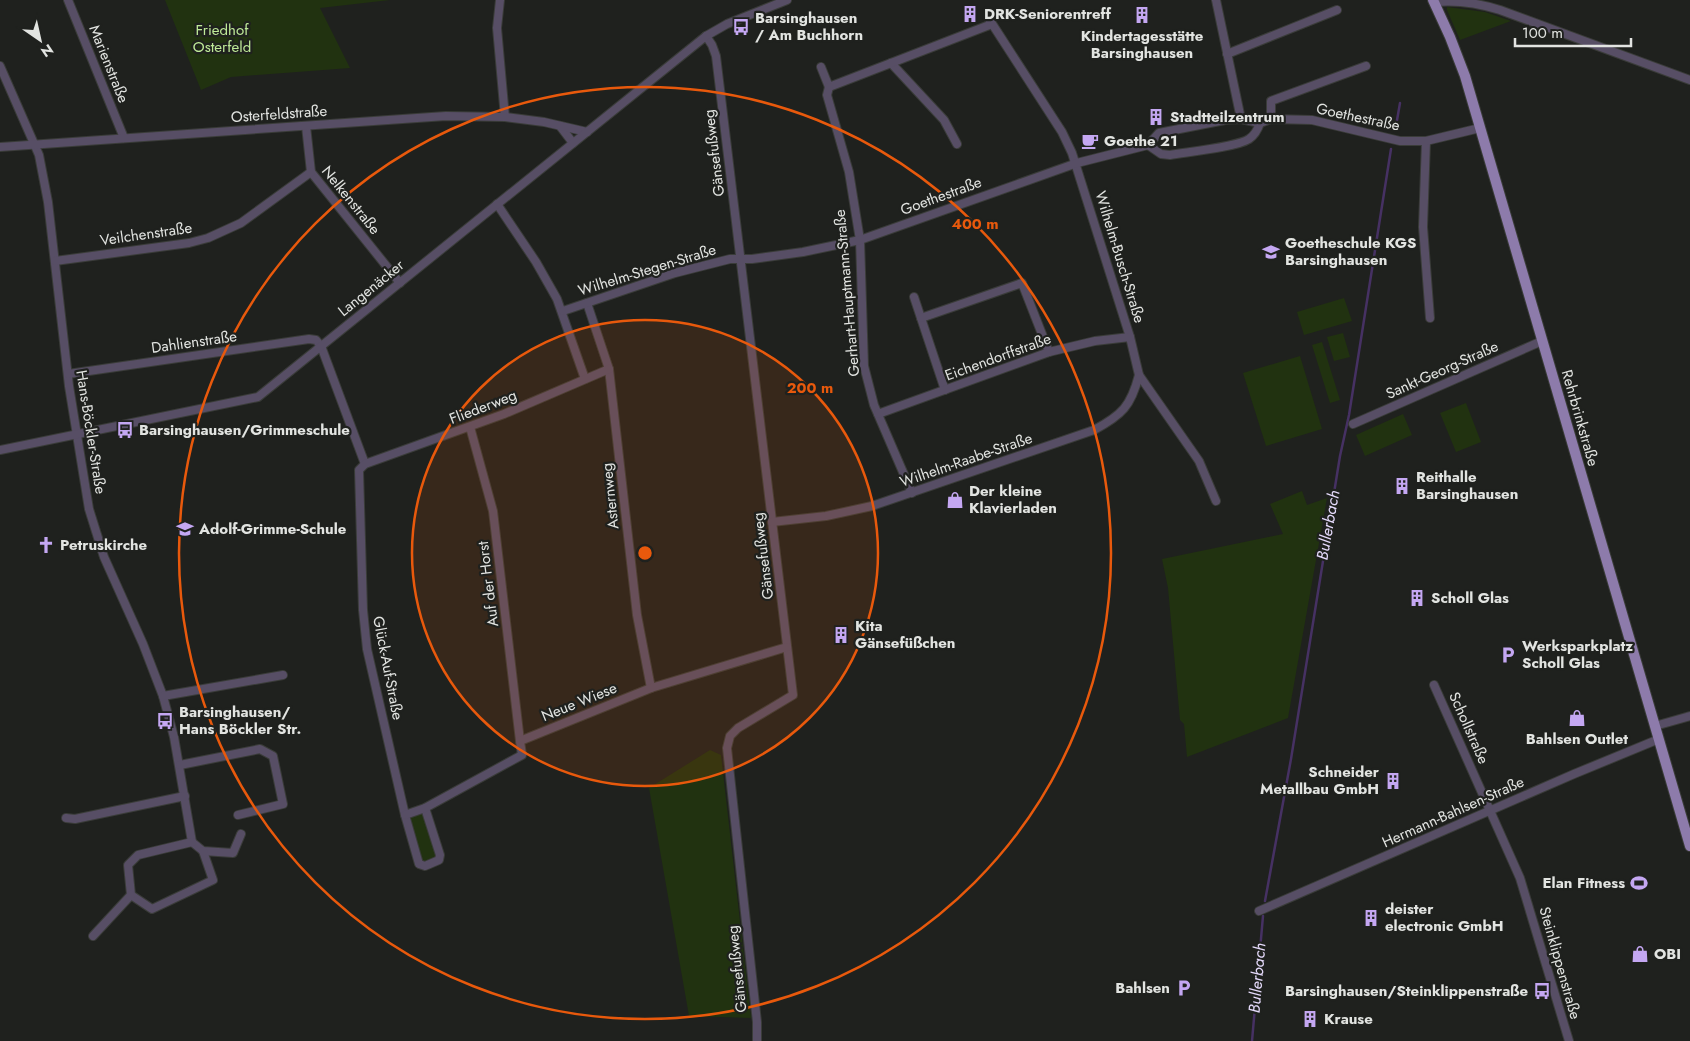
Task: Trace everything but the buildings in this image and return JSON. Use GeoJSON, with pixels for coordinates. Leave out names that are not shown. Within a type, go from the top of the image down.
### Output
{"type":"FeatureCollection","features":[{"type":"Feature","properties":{"kind":"main road","name":"Rehrbrinkstraße"},"geometry":{"type":"LineString","coordinates":[[1434,1],[1458,56],[1480,128],[1690,846]]}},
{"type":"Feature","properties":{"kind":"street","name":"Marienstraße"},"geometry":{"type":"LineString","coordinates":[[68,0],[124,138]]}},
{"type":"Feature","properties":{"kind":"street"},"geometry":{"type":"LineString","coordinates":[[500,0],[497,28],[504,117]]}},
{"type":"Feature","properties":{"kind":"street","name":"Langenäcker"},"geometry":{"type":"LineString","coordinates":[[0,450],[258,397],[706,36],[728,24],[787,0]]}},
{"type":"Feature","properties":{"kind":"street"},"geometry":{"type":"LineString","coordinates":[[1216,0],[1241,119]]}},
{"type":"Feature","properties":{"kind":"street"},"geometry":{"type":"LineString","coordinates":[[1434,1],[1474,2],[1491,7],[1690,80]]}},
{"type":"Feature","properties":{"kind":"street"},"geometry":{"type":"LineString","coordinates":[[1227,54],[1337,10]]}},
{"type":"Feature","properties":{"kind":"street","name":"Wilhelm-Busch-Straße"},"geometry":{"type":"LineString","coordinates":[[891,63],[991,22],[1062,132],[1077,163],[1130,337],[1139,375],[1199,461],[1216,501]]}},
{"type":"Feature","properties":{"kind":"street","name":"Gänsefußweg"},"geometry":{"type":"LineString","coordinates":[[706,36],[716,56],[793,695],[738,728],[730,736],[728,748],[757,1022],[757,1041]]}},
{"type":"Feature","properties":{"kind":"street"},"geometry":{"type":"LineString","coordinates":[[829,87],[891,63],[944,120],[957,144]]}},
{"type":"Feature","properties":{"kind":"street","name":"Hans-Böckler-Straße"},"geometry":{"type":"LineString","coordinates":[[0,66],[39,155],[48,202],[68,374],[88,509],[104,557],[143,644],[163,696],[180,765],[192,842]]}},
{"type":"Feature","properties":{"kind":"street"},"geometry":{"type":"LineString","coordinates":[[1271,119],[1271,101],[1366,66]]}},
{"type":"Feature","properties":{"kind":"street","name":"Gerhart-Hauptmann-Straße"},"geometry":{"type":"LineString","coordinates":[[821,67],[829,87],[827,95],[849,172],[860,240],[864,366],[874,405],[912,493]]}},
{"type":"Feature","properties":{"kind":"street","name":"Osterfeldstraße"},"geometry":{"type":"LineString","coordinates":[[0,147],[446,116],[504,117],[544,122],[587,132]]}},
{"type":"Feature","properties":{"kind":"street","name":"Goethestraße"},"geometry":{"type":"LineString","coordinates":[[740,259],[803,252],[860,240],[1077,163],[1148,145],[1159,133],[1225,120],[1241,119],[1260,123],[1271,119],[1312,120],[1400,141],[1426,141],[1480,128]]}},
{"type":"Feature","properties":{"kind":"street","name":"Goethestraße"},"geometry":{"type":"LineString","coordinates":[[1148,145],[1161,154],[1170,155],[1243,142],[1256,132],[1260,123]]}},
{"type":"Feature","properties":{"kind":"street","name":"Nelkenstraße"},"geometry":{"type":"LineString","coordinates":[[306,126],[311,172],[400,283]]}},
{"type":"Feature","properties":{"kind":"street"},"geometry":{"type":"LineString","coordinates":[[560,126],[573,143]]}},
{"type":"Feature","properties":{"kind":"street"},"geometry":{"type":"LineString","coordinates":[[1426,141],[1423,227],[1430,318]]}},
{"type":"Feature","properties":{"kind":"street","name":"Veilchenstraße"},"geometry":{"type":"LineString","coordinates":[[55,261],[189,243],[208,238],[241,223],[311,172]]}},
{"type":"Feature","properties":{"kind":"street"},"geometry":{"type":"LineString","coordinates":[[497,204],[536,262],[563,311],[585,379]]}},
{"type":"Feature","properties":{"kind":"street","name":"Wilhelm-Stegen-Straße"},"geometry":{"type":"LineString","coordinates":[[563,311],[675,273],[730,259],[740,259]]}},
{"type":"Feature","properties":{"kind":"street"},"geometry":{"type":"LineString","coordinates":[[922,318],[1022,283],[1049,352]]}},
{"type":"Feature","properties":{"kind":"street"},"geometry":{"type":"LineString","coordinates":[[914,297],[945,390]]}},
{"type":"Feature","properties":{"kind":"street","name":"Asternweg"},"geometry":{"type":"LineString","coordinates":[[588,302],[609,369],[637,615],[651,688]]}},
{"type":"Feature","properties":{"kind":"street","name":"Eichendorffstraße"},"geometry":{"type":"LineString","coordinates":[[878,414],[1049,352],[1095,341],[1130,337]]}},
{"type":"Feature","properties":{"kind":"street","name":"Dahlienstraße"},"geometry":{"type":"LineString","coordinates":[[68,374],[309,339],[316,340],[321,346]]}},
{"type":"Feature","properties":{"kind":"street","name":"Sankt-Georg-Straße"},"geometry":{"type":"LineString","coordinates":[[1353,424],[1542,341]]}},
{"type":"Feature","properties":{"kind":"street"},"geometry":{"type":"LineString","coordinates":[[321,346],[365,464]]}},
{"type":"Feature","properties":{"kind":"street","name":"Fliederweg"},"geometry":{"type":"LineString","coordinates":[[365,464],[470,427],[609,369]]}},
{"type":"Feature","properties":{"kind":"street","name":"Wilhelm-Raabe-Straße"},"geometry":{"type":"LineString","coordinates":[[772,522],[826,516],[872,506],[1094,430],[1109,422],[1123,410],[1134,395],[1139,375]]}},
{"type":"Feature","properties":{"kind":"street","name":"Auf der Horst"},"geometry":{"type":"LineString","coordinates":[[470,427],[493,510],[520,741]]}},
{"type":"Feature","properties":{"kind":"street","name":"Glück-Auf-Straße"},"geometry":{"type":"LineString","coordinates":[[365,464],[359,470],[364,610],[368,649],[405,815],[419,864],[425,866],[439,860],[440,855],[425,808]]}},
{"type":"Feature","properties":{"kind":"street","name":"Neue Wiese"},"geometry":{"type":"LineString","coordinates":[[520,741],[651,688],[787,646]]}},
{"type":"Feature","properties":{"kind":"street"},"geometry":{"type":"LineString","coordinates":[[163,696],[283,675]]}},
{"type":"Feature","properties":{"kind":"street","name":"Schollstraße"},"geometry":{"type":"LineString","coordinates":[[1434,685],[1491,810]]}},
{"type":"Feature","properties":{"kind":"street"},"geometry":{"type":"LineString","coordinates":[[1655,726],[1690,716]]}},
{"type":"Feature","properties":{"kind":"street","name":"Hermann-Bahlsen-Straße"},"geometry":{"type":"LineString","coordinates":[[1259,911],[1659,739]]}},
{"type":"Feature","properties":{"kind":"street"},"geometry":{"type":"LineString","coordinates":[[405,815],[425,808],[522,755],[520,741]]}},
{"type":"Feature","properties":{"kind":"street"},"geometry":{"type":"LineString","coordinates":[[180,765],[260,749],[273,756],[283,804],[238,815]]}},
{"type":"Feature","properties":{"kind":"street"},"geometry":{"type":"LineString","coordinates":[[66,818],[75,819],[185,796]]}},
{"type":"Feature","properties":{"kind":"street","name":"Steinklippenstraße"},"geometry":{"type":"LineString","coordinates":[[1491,810],[1520,878],[1569,1041]]}},
{"type":"Feature","properties":{"kind":"street"},"geometry":{"type":"LineString","coordinates":[[203,851],[233,853],[241,834]]}},
{"type":"Feature","properties":{"kind":"street"},"geometry":{"type":"LineString","coordinates":[[93,936],[131,894],[128,865],[138,855],[192,842],[203,851],[214,880],[152,909],[131,894]]}},
{"type":"Feature","properties":{"kind":"green space","name":"Friedhof Osterfeld"},"geometry":{"type":"Polygon","coordinates":[[[165,0],[390,0],[320,8],[350,68],[231,77],[201,90],[165,0]]]}},
{"type":"Feature","properties":{"kind":"green space"},"geometry":{"type":"Polygon","coordinates":[[[1447,7],[1485,12],[1511,21],[1460,40],[1447,7]]]}},
{"type":"Feature","properties":{"kind":"green space"},"geometry":{"type":"Polygon","coordinates":[[[1344,298],[1352,321],[1304,335],[1297,312],[1344,298]]]}},
{"type":"Feature","properties":{"kind":"green space"},"geometry":{"type":"Polygon","coordinates":[[[1343,333],[1350,357],[1334,361],[1327,337],[1343,333]]]}},
{"type":"Feature","properties":{"kind":"green space"},"geometry":{"type":"Polygon","coordinates":[[[1322,342],[1340,400],[1330,403],[1312,345],[1322,342]]]}},
{"type":"Feature","properties":{"kind":"green space"},"geometry":{"type":"Polygon","coordinates":[[[1300,356],[1322,429],[1266,446],[1243,373],[1300,356]]]}},
{"type":"Feature","properties":{"kind":"green space"},"geometry":{"type":"Polygon","coordinates":[[[1466,403],[1481,442],[1456,452],[1440,413],[1466,403]]]}},
{"type":"Feature","properties":{"kind":"green space"},"geometry":{"type":"Polygon","coordinates":[[[1403,414],[1412,435],[1365,456],[1356,435],[1403,414]]]}},
{"type":"Feature","properties":{"kind":"green space"},"geometry":{"type":"Polygon","coordinates":[[[1302,491],[1307,505],[1327,498],[1288,718],[1187,757],[1184,724],[1180,720],[1168,588],[1162,559],[1283,534],[1270,504],[1302,491]]]}},
{"type":"Feature","properties":{"kind":"green space"},"geometry":{"type":"Polygon","coordinates":[[[710,750],[721,755],[751,1018],[689,1016],[649,788],[710,750]]]}},
{"type":"Feature","properties":{"kind":"green space"},"geometry":{"type":"Polygon","coordinates":[[[425,808],[439,860],[419,864],[405,815],[425,808]]]}},
{"type":"Feature","properties":{"kind":"waterway","name":"Bullerbach"},"geometry":{"type":"LineString","coordinates":[[1396,126],[1400,103]]}},
{"type":"Feature","properties":{"kind":"waterway","name":"Bullerbach"},"geometry":{"type":"LineString","coordinates":[[1265,901],[1291,759],[1340,456],[1349,415],[1391,149]]}},
{"type":"Feature","properties":{"kind":"waterway","name":"Bullerbach"},"geometry":{"type":"LineString","coordinates":[[1252,1041],[1263,916]]}},
{"type":"Feature","properties":{"kind":"place","name":"DRK-Seniorentreff"},"geometry":{"type":"Point","coordinates":[970,14]}},
{"type":"Feature","properties":{"kind":"place","name":"Kindertagesstätte Barsinghausen"},"geometry":{"type":"Point","coordinates":[1142,15]}},
{"type":"Feature","properties":{"kind":"place","name":"Barsinghausen / Am Buchhorn"},"geometry":{"type":"Point","coordinates":[741,27]}},
{"type":"Feature","properties":{"kind":"place","name":"Stadtteilzentrum"},"geometry":{"type":"Point","coordinates":[1156,117]}},
{"type":"Feature","properties":{"kind":"place","name":"Goethe 21"},"geometry":{"type":"Point","coordinates":[1090,141]}},
{"type":"Feature","properties":{"kind":"place","name":"Goetheschule KGS Barsinghausen"},"geometry":{"type":"Point","coordinates":[1271,252]}},
{"type":"Feature","properties":{"kind":"place","name":"Barsinghausen/Grimmeschule"},"geometry":{"type":"Point","coordinates":[125,430]}},
{"type":"Feature","properties":{"kind":"place","name":"Reithalle Barsinghausen"},"geometry":{"type":"Point","coordinates":[1402,486]}},
{"type":"Feature","properties":{"kind":"place","name":"Der kleine Klavierladen"},"geometry":{"type":"Point","coordinates":[955,500]}},
{"type":"Feature","properties":{"kind":"place","name":"Adolf-Grimme-Schule"},"geometry":{"type":"Point","coordinates":[185,529]}},
{"type":"Feature","properties":{"kind":"place","name":"Petruskirche"},"geometry":{"type":"Point","coordinates":[46,545]}},
{"type":"Feature","properties":{"kind":"place","name":"Scholl Glas"},"geometry":{"type":"Point","coordinates":[1417,598]}},
{"type":"Feature","properties":{"kind":"place","name":"Kita Gänsefüßchen"},"geometry":{"type":"Point","coordinates":[841,635]}},
{"type":"Feature","properties":{"kind":"place","name":"Werksparkplatz Scholl Glas"},"geometry":{"type":"Point","coordinates":[1508,655]}},
{"type":"Feature","properties":{"kind":"place","name":"Bahlsen Outlet"},"geometry":{"type":"Point","coordinates":[1577,718]}},
{"type":"Feature","properties":{"kind":"place","name":"Barsinghausen/ Hans Böckler Str."},"geometry":{"type":"Point","coordinates":[165,721]}},
{"type":"Feature","properties":{"kind":"place","name":"Schneider Metallbau GmbH"},"geometry":{"type":"Point","coordinates":[1393,781]}},
{"type":"Feature","properties":{"kind":"place","name":"Elan Fitness"},"geometry":{"type":"Point","coordinates":[1639,883]}},
{"type":"Feature","properties":{"kind":"place","name":"deister electronic GmbH"},"geometry":{"type":"Point","coordinates":[1371,918]}},
{"type":"Feature","properties":{"kind":"place","name":"OBI"},"geometry":{"type":"Point","coordinates":[1640,954]}},
{"type":"Feature","properties":{"kind":"place","name":"Bahlsen"},"geometry":{"type":"Point","coordinates":[1184,988]}},
{"type":"Feature","properties":{"kind":"place","name":"Barsinghausen/Steinklippenstraße"},"geometry":{"type":"Point","coordinates":[1542,991]}},
{"type":"Feature","properties":{"kind":"place","name":"Krause"},"geometry":{"type":"Point","coordinates":[1310,1019]}}]}
